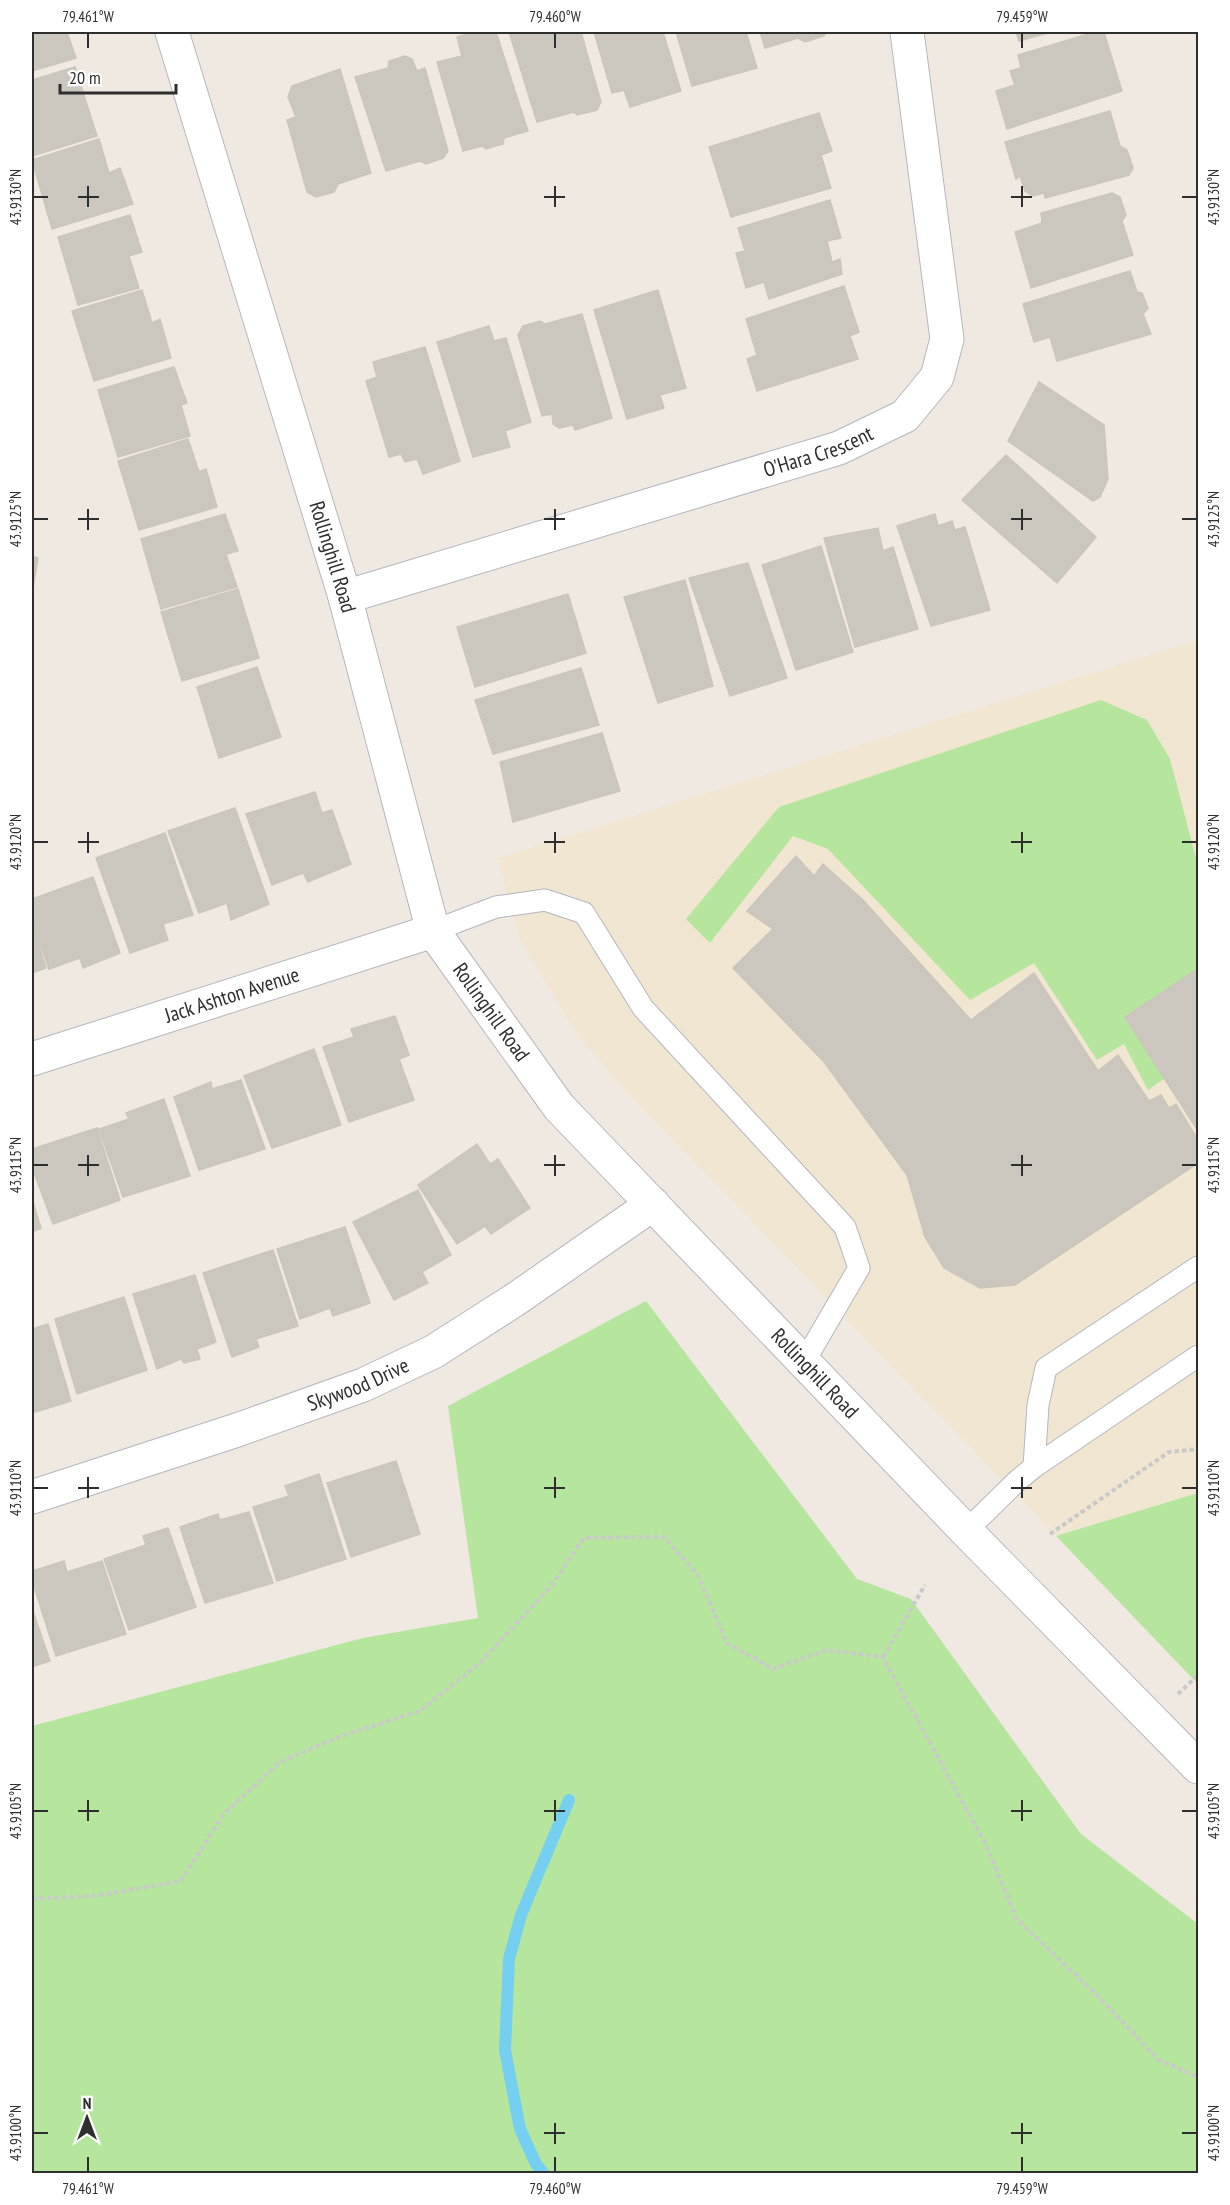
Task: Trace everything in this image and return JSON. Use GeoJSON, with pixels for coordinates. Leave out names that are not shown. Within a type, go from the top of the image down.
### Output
{"type":"FeatureCollection","features":[{"type":"Feature","properties":{"kind":"street","name":"Rollinghill Road"},"geometry":{"type":"LineString","coordinates":[[172,32],[345,597],[434,931],[560,1107],[966,1531],[1198,1767]]}},
{"type":"Feature","properties":{"kind":"street","name":"O'Hara Crescent"},"geometry":{"type":"LineString","coordinates":[[345,597],[840,448],[905,416],[938,377],[947,339],[907,32]]}},
{"type":"Feature","properties":{"kind":"street","name":"Jack Ashton Avenue"},"geometry":{"type":"LineString","coordinates":[[32,1059],[434,931]]}},
{"type":"Feature","properties":{"kind":"street","name":"Skywood Drive"},"geometry":{"type":"LineString","coordinates":[[32,1497],[237,1430],[363,1384],[434,1352],[513,1301],[653,1204]]}},
{"type":"Feature","properties":{"kind":"lane"},"geometry":{"type":"LineString","coordinates":[[434,931],[496,908],[544,900],[584,913],[643,1008],[845,1227],[859,1268],[804,1362]]}},
{"type":"Feature","properties":{"kind":"lane"},"geometry":{"type":"LineString","coordinates":[[1034,1467],[1038,1405],[1046,1368],[1198,1267]]}},
{"type":"Feature","properties":{"kind":"lane"},"geometry":{"type":"LineString","coordinates":[[966,1531],[1034,1467],[1198,1356]]}},
{"type":"Feature","properties":{"kind":"path"},"geometry":{"type":"LineString","coordinates":[[1050,1534],[1169,1452],[1198,1449]]}},
{"type":"Feature","properties":{"kind":"path"},"geometry":{"type":"LineString","coordinates":[[32,1899],[95,1896],[181,1881],[224,1814],[280,1762],[341,1736],[420,1711],[480,1663],[552,1585],[584,1538],[664,1537],[698,1575],[727,1643],[773,1669],[827,1650],[883,1657]]}},
{"type":"Feature","properties":{"kind":"path"},"geometry":{"type":"LineString","coordinates":[[883,1657],[925,1585]]}},
{"type":"Feature","properties":{"kind":"path"},"geometry":{"type":"LineString","coordinates":[[883,1657],[985,1843],[1017,1919],[1098,1996],[1159,2060],[1198,2077]]}},
{"type":"Feature","properties":{"kind":"shaded area"},"geometry":{"type":"Polygon","coordinates":[[[1198,640],[1198,1493],[1056,1536],[613,1077],[571,1025],[519,937],[498,858],[1198,640]]]}},
{"type":"Feature","properties":{"kind":"green space"},"geometry":{"type":"Polygon","coordinates":[[[1196,32],[1198,32],[1198,504],[1197,463],[1196,32]]]}},
{"type":"Feature","properties":{"kind":"green space"},"geometry":{"type":"Polygon","coordinates":[[[1101,700],[1147,720],[1170,759],[1198,866],[1198,1120],[1171,1074],[1148,1090],[1124,1044],[1097,1060],[1034,963],[970,1000],[828,849],[793,836],[710,943],[686,919],[779,807],[1101,700]]]}},
{"type":"Feature","properties":{"kind":"green space"},"geometry":{"type":"Polygon","coordinates":[[[646,1301],[857,1579],[911,1599],[1081,1834],[1198,1924],[1198,2173],[32,2173],[32,1726],[363,1638],[478,1618],[448,1406],[646,1301]]]}},
{"type":"Feature","properties":{"kind":"green space"},"geometry":{"type":"Polygon","coordinates":[[[1198,1493],[1198,1684],[1056,1536],[1198,1493]]]}},
{"type":"Feature","properties":{"kind":"building"},"geometry":{"type":"Polygon","coordinates":[[[32,32],[67,32],[76,58],[32,71],[32,32]]]}},
{"type":"Feature","properties":{"kind":"building"},"geometry":{"type":"Polygon","coordinates":[[[474,32],[496,32],[528,131],[504,138],[503,144],[486,149],[482,146],[463,151],[437,62],[462,56],[457,37],[474,32]]]}},
{"type":"Feature","properties":{"kind":"building"},"geometry":{"type":"Polygon","coordinates":[[[509,32],[581,32],[601,102],[597,110],[577,115],[574,112],[537,122],[509,32]]]}},
{"type":"Feature","properties":{"kind":"building"},"geometry":{"type":"Polygon","coordinates":[[[594,32],[663,32],[681,91],[630,107],[624,90],[612,93],[594,32]]]}},
{"type":"Feature","properties":{"kind":"building"},"geometry":{"type":"Polygon","coordinates":[[[676,32],[746,32],[757,68],[692,86],[676,32]]]}},
{"type":"Feature","properties":{"kind":"building"},"geometry":{"type":"Polygon","coordinates":[[[760,32],[826,32],[824,36],[805,42],[798,38],[765,48],[760,32]]]}},
{"type":"Feature","properties":{"kind":"building"},"geometry":{"type":"Polygon","coordinates":[[[1016,32],[1051,32],[1019,41],[1016,32]]]}},
{"type":"Feature","properties":{"kind":"building"},"geometry":{"type":"Polygon","coordinates":[[[1095,32],[1104,32],[1122,91],[1007,129],[996,91],[1015,85],[1010,71],[1021,68],[1018,55],[1095,32]]]}},
{"type":"Feature","properties":{"kind":"building"},"geometry":{"type":"Polygon","coordinates":[[[405,56],[412,59],[417,71],[425,68],[448,151],[443,158],[426,164],[420,161],[386,171],[355,77],[388,68],[389,61],[405,56]]]}},
{"type":"Feature","properties":{"kind":"building"},"geometry":{"type":"Polygon","coordinates":[[[75,67],[97,136],[32,156],[32,80],[75,67]]]}},
{"type":"Feature","properties":{"kind":"building"},"geometry":{"type":"Polygon","coordinates":[[[340,69],[371,173],[338,184],[334,192],[316,197],[307,192],[287,120],[296,117],[288,97],[292,86],[340,69]]]}},
{"type":"Feature","properties":{"kind":"building"},"geometry":{"type":"Polygon","coordinates":[[[1110,111],[1120,146],[1127,150],[1133,168],[1129,175],[1045,198],[1044,193],[1033,196],[1025,191],[1020,176],[1016,179],[1005,142],[1110,111]]]}},
{"type":"Feature","properties":{"kind":"building"},"geometry":{"type":"Polygon","coordinates":[[[819,113],[832,151],[821,155],[831,188],[731,217],[709,147],[819,113]]]}},
{"type":"Feature","properties":{"kind":"building"},"geometry":{"type":"Polygon","coordinates":[[[99,139],[109,173],[120,168],[133,204],[52,229],[32,160],[99,139]]]}},
{"type":"Feature","properties":{"kind":"building"},"geometry":{"type":"Polygon","coordinates":[[[1112,193],[1120,197],[1126,215],[1122,221],[1133,255],[1031,288],[1015,232],[1042,223],[1041,213],[1112,193]]]}},
{"type":"Feature","properties":{"kind":"building"},"geometry":{"type":"Polygon","coordinates":[[[830,200],[841,238],[827,241],[832,262],[840,259],[842,274],[769,299],[764,282],[746,288],[736,253],[745,251],[738,228],[830,200]]]}},
{"type":"Feature","properties":{"kind":"building"},"geometry":{"type":"Polygon","coordinates":[[[130,215],[142,252],[129,256],[139,288],[78,305],[58,237],[130,215]]]}},
{"type":"Feature","properties":{"kind":"building"},"geometry":{"type":"Polygon","coordinates":[[[1130,271],[1137,292],[1142,293],[1148,308],[1143,314],[1151,334],[1057,361],[1050,337],[1034,342],[1023,304],[1130,271]]]}},
{"type":"Feature","properties":{"kind":"building"},"geometry":{"type":"Polygon","coordinates":[[[844,286],[859,332],[850,336],[858,359],[757,391],[747,359],[757,355],[746,319],[844,286]]]}},
{"type":"Feature","properties":{"kind":"building"},"geometry":{"type":"Polygon","coordinates":[[[142,290],[152,323],[160,319],[171,358],[94,381],[72,311],[142,290]]]}},
{"type":"Feature","properties":{"kind":"building"},"geometry":{"type":"Polygon","coordinates":[[[658,290],[686,388],[660,395],[664,408],[627,419],[594,310],[658,290]]]}},
{"type":"Feature","properties":{"kind":"building"},"geometry":{"type":"Polygon","coordinates":[[[582,314],[612,418],[575,430],[573,425],[559,428],[553,424],[552,414],[542,416],[518,335],[523,326],[540,321],[545,324],[582,314]]]}},
{"type":"Feature","properties":{"kind":"building"},"geometry":{"type":"Polygon","coordinates":[[[489,326],[494,341],[506,338],[531,422],[505,431],[510,447],[473,457],[437,342],[489,326]]]}},
{"type":"Feature","properties":{"kind":"building"},"geometry":{"type":"Polygon","coordinates":[[[425,347],[460,461],[423,474],[417,459],[405,462],[401,454],[389,457],[366,381],[377,377],[373,362],[425,347]]]}},
{"type":"Feature","properties":{"kind":"building"},"geometry":{"type":"Polygon","coordinates":[[[174,367],[187,403],[181,405],[190,436],[118,457],[98,390],[174,367]]]}},
{"type":"Feature","properties":{"kind":"building"},"geometry":{"type":"Polygon","coordinates":[[[1039,382],[1104,425],[1108,479],[1100,497],[1093,501],[1008,441],[1039,382]]]}},
{"type":"Feature","properties":{"kind":"building"},"geometry":{"type":"Polygon","coordinates":[[[188,439],[199,472],[206,469],[217,507],[139,530],[118,461],[188,439]]]}},
{"type":"Feature","properties":{"kind":"building"},"geometry":{"type":"Polygon","coordinates":[[[1006,455],[1096,537],[1057,583],[962,500],[1006,455]]]}},
{"type":"Feature","properties":{"kind":"building"},"geometry":{"type":"Polygon","coordinates":[[[225,514],[238,551],[226,554],[237,587],[161,609],[141,539],[225,514]]]}},
{"type":"Feature","properties":{"kind":"building"},"geometry":{"type":"Polygon","coordinates":[[[935,514],[938,526],[952,521],[955,530],[965,527],[990,610],[931,626],[897,526],[935,514]]]}},
{"type":"Feature","properties":{"kind":"building"},"geometry":{"type":"Polygon","coordinates":[[[878,528],[883,551],[893,547],[918,629],[855,647],[824,538],[878,528]]]}},
{"type":"Feature","properties":{"kind":"building"},"geometry":{"type":"Polygon","coordinates":[[[821,546],[853,652],[796,670],[762,565],[821,546]]]}},
{"type":"Feature","properties":{"kind":"building"},"geometry":{"type":"Polygon","coordinates":[[[32,556],[38,558],[32,594],[32,556]]]}},
{"type":"Feature","properties":{"kind":"building"},"geometry":{"type":"Polygon","coordinates":[[[748,563],[787,678],[730,696],[689,578],[748,563]]]}},
{"type":"Feature","properties":{"kind":"building"},"geometry":{"type":"Polygon","coordinates":[[[685,580],[713,686],[658,703],[624,597],[685,580]]]}},
{"type":"Feature","properties":{"kind":"building"},"geometry":{"type":"Polygon","coordinates":[[[238,589],[259,658],[182,681],[161,612],[238,589]]]}},
{"type":"Feature","properties":{"kind":"building"},"geometry":{"type":"Polygon","coordinates":[[[568,594],[586,653],[475,687],[457,627],[568,594]]]}},
{"type":"Feature","properties":{"kind":"building"},"geometry":{"type":"Polygon","coordinates":[[[257,667],[281,737],[219,758],[197,687],[257,667]]]}},
{"type":"Feature","properties":{"kind":"building"},"geometry":{"type":"Polygon","coordinates":[[[581,668],[599,725],[493,754],[475,700],[581,668]]]}},
{"type":"Feature","properties":{"kind":"building"},"geometry":{"type":"Polygon","coordinates":[[[602,733],[620,791],[513,822],[500,762],[602,733]]]}},
{"type":"Feature","properties":{"kind":"building"},"geometry":{"type":"Polygon","coordinates":[[[315,792],[322,813],[332,810],[351,864],[308,882],[303,873],[272,885],[246,814],[315,792]]]}},
{"type":"Feature","properties":{"kind":"building"},"geometry":{"type":"Polygon","coordinates":[[[235,808],[269,904],[231,920],[227,903],[199,913],[168,831],[235,808]]]}},
{"type":"Feature","properties":{"kind":"building"},"geometry":{"type":"Polygon","coordinates":[[[165,833],[193,915],[163,924],[168,940],[130,953],[96,858],[165,833]]]}},
{"type":"Feature","properties":{"kind":"building"},"geometry":{"type":"Polygon","coordinates":[[[796,856],[814,876],[823,864],[863,900],[971,1020],[1034,973],[1098,1071],[1118,1055],[1149,1101],[1161,1095],[1169,1108],[1176,1104],[1198,1140],[1198,1163],[1015,1285],[980,1288],[944,1268],[925,1237],[907,1175],[824,1062],[733,968],[773,929],[747,911],[796,856]]]}},
{"type":"Feature","properties":{"kind":"building"},"geometry":{"type":"Polygon","coordinates":[[[93,877],[120,953],[83,968],[80,958],[49,969],[32,920],[32,899],[93,877]]]}},
{"type":"Feature","properties":{"kind":"building"},"geometry":{"type":"Polygon","coordinates":[[[32,922],[46,968],[32,973],[32,922]]]}},
{"type":"Feature","properties":{"kind":"building"},"geometry":{"type":"Polygon","coordinates":[[[1198,969],[1198,1131],[1125,1017],[1198,969]]]}},
{"type":"Feature","properties":{"kind":"building"},"geometry":{"type":"Polygon","coordinates":[[[395,1016],[409,1055],[399,1059],[414,1100],[349,1122],[323,1047],[354,1037],[351,1029],[395,1016]]]}},
{"type":"Feature","properties":{"kind":"building"},"geometry":{"type":"Polygon","coordinates":[[[314,1049],[341,1125],[272,1148],[244,1076],[314,1049]]]}},
{"type":"Feature","properties":{"kind":"building"},"geometry":{"type":"Polygon","coordinates":[[[241,1080],[265,1149],[199,1170],[174,1097],[211,1082],[212,1089],[241,1080]]]}},
{"type":"Feature","properties":{"kind":"building"},"geometry":{"type":"Polygon","coordinates":[[[164,1099],[190,1176],[123,1197],[99,1129],[129,1119],[126,1113],[164,1099]]]}},
{"type":"Feature","properties":{"kind":"building"},"geometry":{"type":"Polygon","coordinates":[[[97,1128],[120,1200],[53,1224],[32,1167],[32,1149],[97,1128]]]}},
{"type":"Feature","properties":{"kind":"building"},"geometry":{"type":"Polygon","coordinates":[[[477,1144],[490,1164],[498,1159],[530,1208],[491,1234],[485,1226],[457,1244],[418,1185],[477,1144]]]}},
{"type":"Feature","properties":{"kind":"building"},"geometry":{"type":"Polygon","coordinates":[[[418,1190],[451,1255],[422,1272],[428,1283],[394,1300],[353,1222],[418,1190]]]}},
{"type":"Feature","properties":{"kind":"building"},"geometry":{"type":"Polygon","coordinates":[[[32,1199],[41,1228],[32,1232],[32,1199]]]}},
{"type":"Feature","properties":{"kind":"building"},"geometry":{"type":"Polygon","coordinates":[[[345,1227],[370,1303],[333,1316],[330,1308],[300,1319],[277,1249],[345,1227]]]}},
{"type":"Feature","properties":{"kind":"building"},"geometry":{"type":"Polygon","coordinates":[[[273,1250],[298,1326],[256,1339],[259,1347],[232,1357],[203,1273],[273,1250]]]}},
{"type":"Feature","properties":{"kind":"building"},"geometry":{"type":"Polygon","coordinates":[[[195,1275],[216,1342],[197,1349],[200,1359],[184,1363],[181,1359],[157,1369],[133,1294],[195,1275]]]}},
{"type":"Feature","properties":{"kind":"building"},"geometry":{"type":"Polygon","coordinates":[[[124,1297],[147,1370],[77,1394],[55,1319],[124,1297]]]}},
{"type":"Feature","properties":{"kind":"building"},"geometry":{"type":"Polygon","coordinates":[[[48,1324],[71,1401],[32,1413],[32,1329],[48,1324]]]}},
{"type":"Feature","properties":{"kind":"building"},"geometry":{"type":"Polygon","coordinates":[[[396,1461],[420,1534],[351,1557],[327,1483],[396,1461]]]}},
{"type":"Feature","properties":{"kind":"building"},"geometry":{"type":"Polygon","coordinates":[[[319,1474],[346,1559],[277,1581],[253,1507],[289,1496],[285,1486],[319,1474]]]}},
{"type":"Feature","properties":{"kind":"building"},"geometry":{"type":"Polygon","coordinates":[[[249,1512],[273,1583],[205,1603],[180,1527],[218,1514],[220,1520],[249,1512]]]}},
{"type":"Feature","properties":{"kind":"building"},"geometry":{"type":"Polygon","coordinates":[[[168,1528],[196,1607],[129,1630],[104,1559],[146,1545],[143,1536],[168,1528]]]}},
{"type":"Feature","properties":{"kind":"building"},"geometry":{"type":"Polygon","coordinates":[[[64,1561],[67,1572],[102,1561],[126,1634],[56,1656],[32,1580],[32,1571],[64,1561]]]}},
{"type":"Feature","properties":{"kind":"building"},"geometry":{"type":"Polygon","coordinates":[[[32,1608],[50,1661],[32,1667],[32,1608]]]}},
{"type":"Feature","properties":{"kind":"waterway"},"geometry":{"type":"LineString","coordinates":[[544,2174],[536,2164],[520,2129],[505,2050],[509,1959],[521,1915],[569,1800]]}}]}
